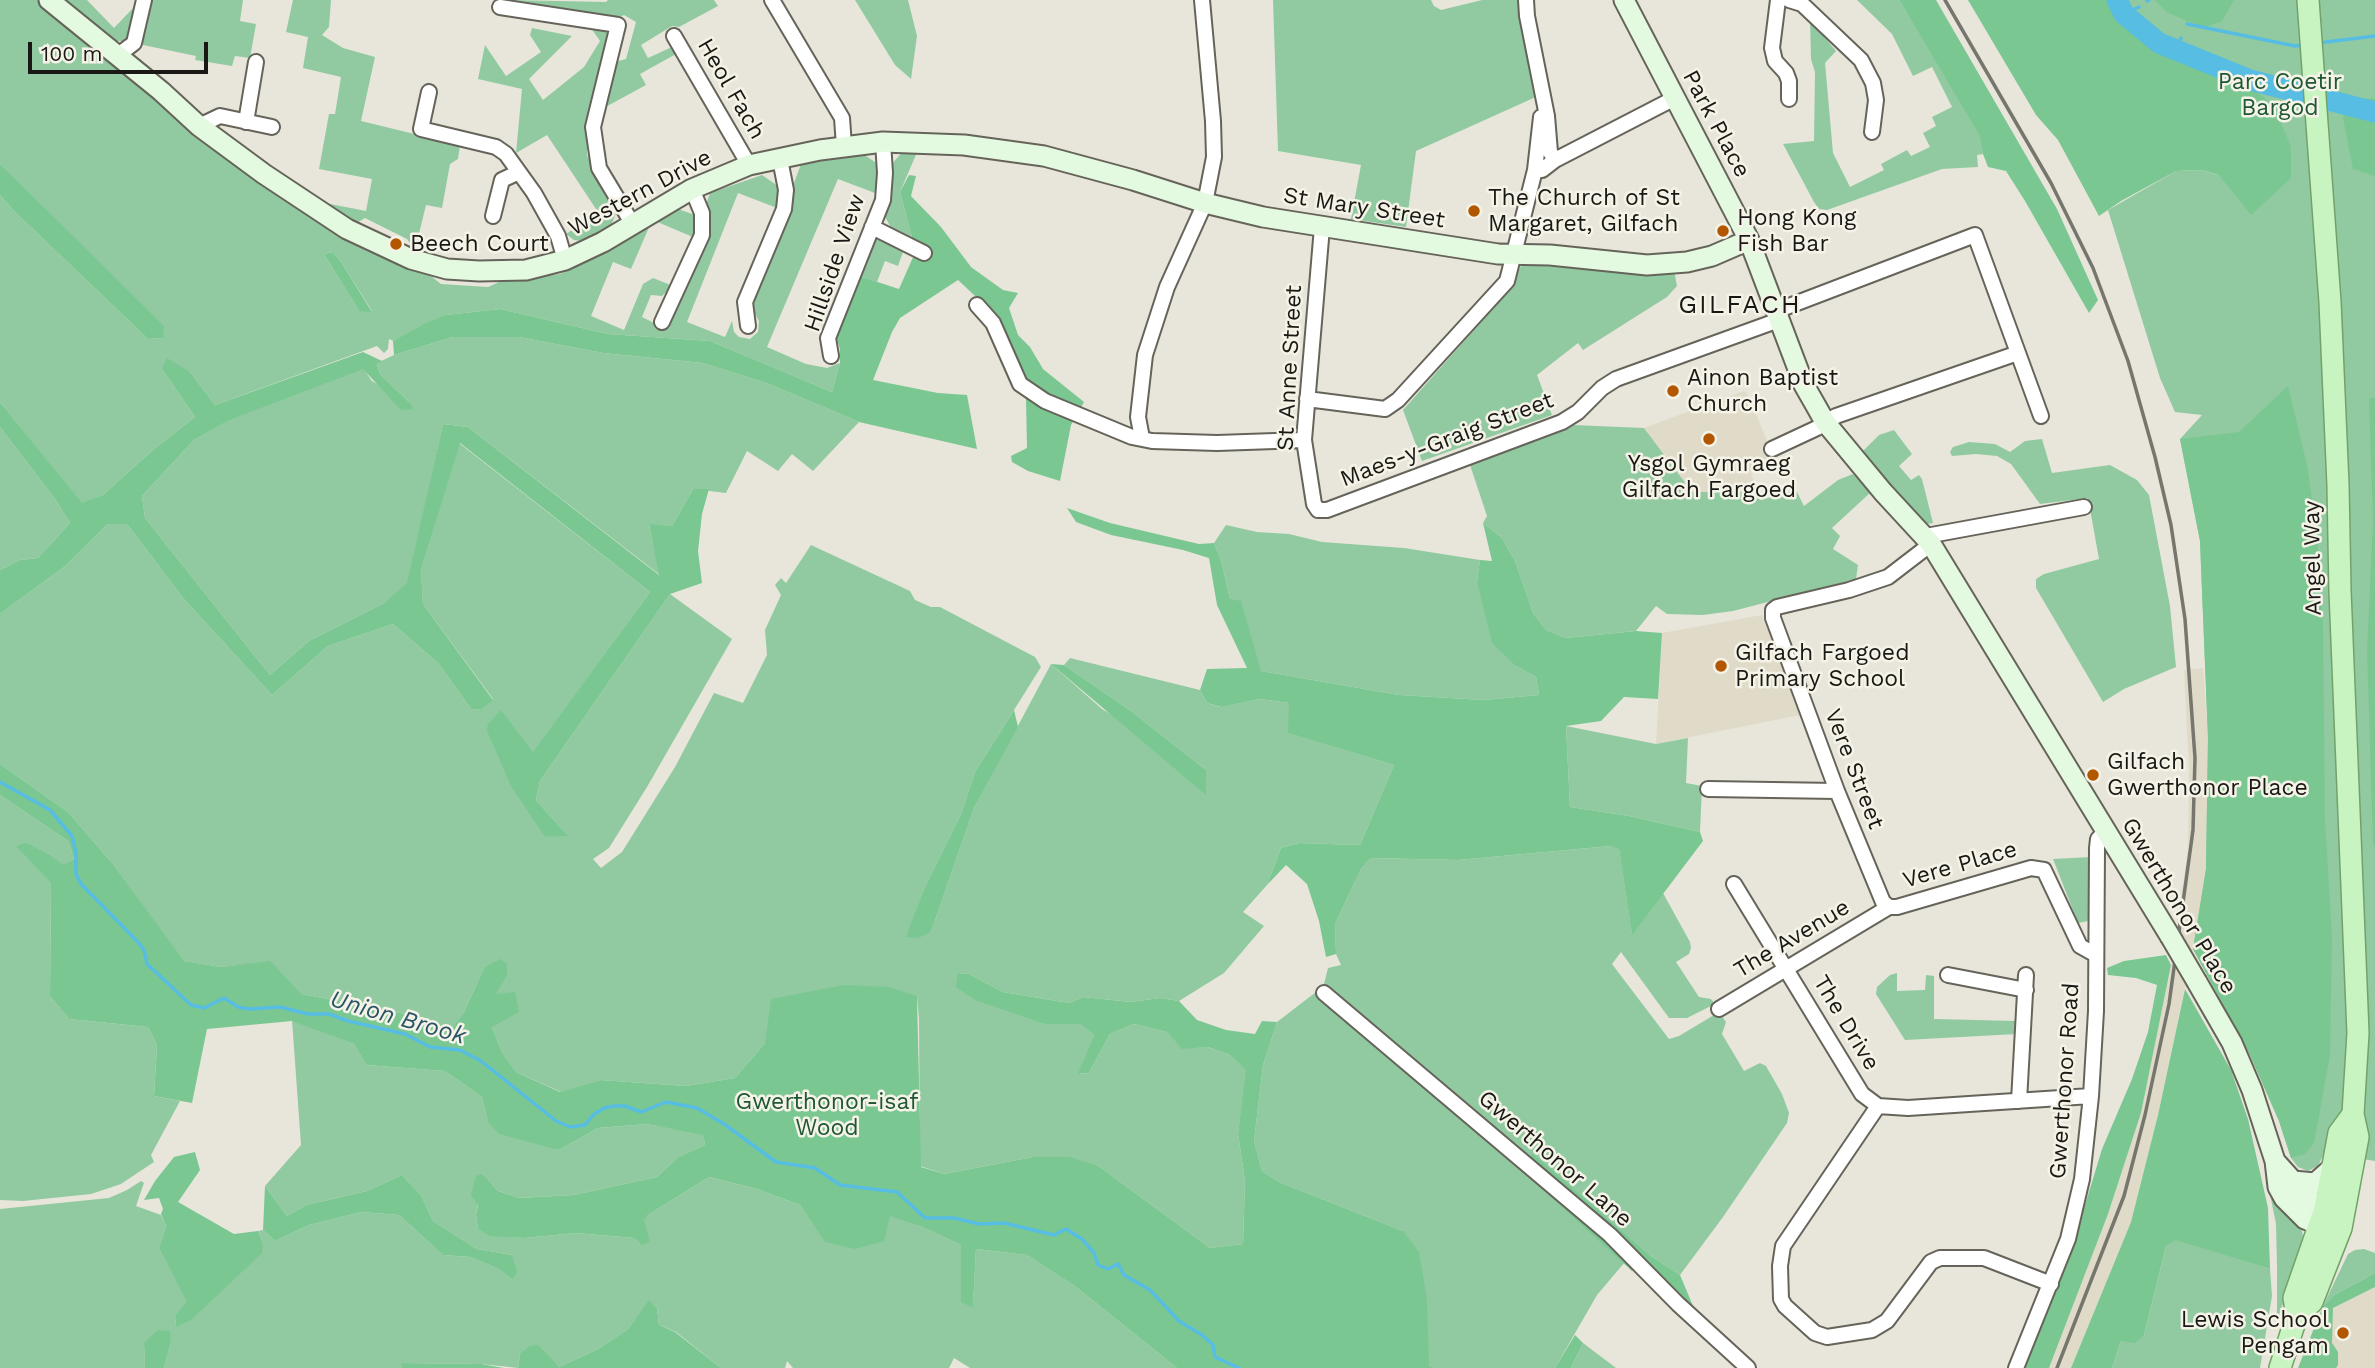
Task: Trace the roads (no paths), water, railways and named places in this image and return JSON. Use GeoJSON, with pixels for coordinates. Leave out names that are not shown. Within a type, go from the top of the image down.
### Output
{"type":"FeatureCollection","features":[{"type":"Feature","properties":{"kind":"main road","name":"Angel Way"},"geometry":{"type":"LineString","coordinates":[[2297,1315],[2312,1302],[2343,1222],[2358,1137],[2353,1114],[2358,1033],[2330,302],[2308,0]]}},
{"type":"Feature","properties":{"kind":"main road","name":"Angel Way"},"geometry":{"type":"LineString","coordinates":[[2297,1315],[2294,1298],[2322,1217],[2339,1133],[2353,1114]]}},
{"type":"Feature","properties":{"kind":"main road"},"geometry":{"type":"LineString","coordinates":[[2280,1368],[2297,1315]]}},
{"type":"Feature","properties":{"kind":"street","name":"Western Drive"},"geometry":{"type":"LineString","coordinates":[[49,0],[161,91],[199,126],[264,174],[347,229],[411,259],[447,269],[526,270],[565,260],[603,242],[692,189],[749,165],[844,146],[883,142],[964,145],[1044,156],[1205,203]]}},
{"type":"Feature","properties":{"kind":"street"},"geometry":{"type":"LineString","coordinates":[[117,56],[134,43],[144,0]]}},
{"type":"Feature","properties":{"kind":"street"},"geometry":{"type":"LineString","coordinates":[[772,0],[842,118],[844,146]]}},
{"type":"Feature","properties":{"kind":"street"},"geometry":{"type":"LineString","coordinates":[[1142,438],[1138,417],[1145,355],[1167,287],[1205,203],[1214,157],[1202,0]]}},
{"type":"Feature","properties":{"kind":"street"},"geometry":{"type":"LineString","coordinates":[[1526,0],[1547,116],[1550,152],[1555,160]]}},
{"type":"Feature","properties":{"kind":"street","name":"Park Place"},"geometry":{"type":"LineString","coordinates":[[1624,0],[1749,240],[1804,386],[1825,422]]}},
{"type":"Feature","properties":{"kind":"street"},"geometry":{"type":"LineString","coordinates":[[1778,0],[1772,48],[1775,61],[1786,73],[1789,81],[1789,99]]}},
{"type":"Feature","properties":{"kind":"street"},"geometry":{"type":"LineString","coordinates":[[1789,0],[1802,4],[1861,60],[1873,83],[1876,100],[1872,132]]}},
{"type":"Feature","properties":{"kind":"street"},"geometry":{"type":"LineString","coordinates":[[500,7],[618,25],[593,127],[599,168],[632,223]]}},
{"type":"Feature","properties":{"kind":"street","name":"Heol Fach"},"geometry":{"type":"LineString","coordinates":[[674,36],[749,165]]}},
{"type":"Feature","properties":{"kind":"street"},"geometry":{"type":"LineString","coordinates":[[246,121],[256,62]]}},
{"type":"Feature","properties":{"kind":"street"},"geometry":{"type":"LineString","coordinates":[[429,92],[421,130],[496,147],[506,153],[558,236],[565,260]]}},
{"type":"Feature","properties":{"kind":"street"},"geometry":{"type":"LineString","coordinates":[[1542,170],[1555,160],[1675,98]]}},
{"type":"Feature","properties":{"kind":"street"},"geometry":{"type":"LineString","coordinates":[[199,126],[220,117],[272,127]]}},
{"type":"Feature","properties":{"kind":"street"},"geometry":{"type":"LineString","coordinates":[[1307,399],[1385,409],[1396,402],[1507,281],[1516,254],[1535,170],[1541,117]]}},
{"type":"Feature","properties":{"kind":"street","name":"Hillside View"},"geometry":{"type":"LineString","coordinates":[[831,356],[828,338],[883,200],[883,142]]}},
{"type":"Feature","properties":{"kind":"street"},"geometry":{"type":"LineString","coordinates":[[748,326],[745,302],[784,209],[786,190],[780,159]]}},
{"type":"Feature","properties":{"kind":"street"},"geometry":{"type":"LineString","coordinates":[[493,216],[502,180],[519,172]]}},
{"type":"Feature","properties":{"kind":"street"},"geometry":{"type":"LineString","coordinates":[[662,322],[702,236],[702,213],[692,189]]}},
{"type":"Feature","properties":{"kind":"street","name":"St Mary Street"},"geometry":{"type":"LineString","coordinates":[[1205,203],[1264,217],[1498,254],[1647,265],[1687,262],[1712,256],[1749,240]]}},
{"type":"Feature","properties":{"kind":"street"},"geometry":{"type":"LineString","coordinates":[[872,227],[924,253]]}},
{"type":"Feature","properties":{"kind":"street","name":"St Anne Street"},"geometry":{"type":"LineString","coordinates":[[1318,510],[1314,504],[1304,440],[1322,227]]}},
{"type":"Feature","properties":{"kind":"street","name":"Maes-y-Graig Street"},"geometry":{"type":"LineString","coordinates":[[1318,510],[1327,510],[1562,422],[1616,379],[1975,234],[2018,353]]}},
{"type":"Feature","properties":{"kind":"street"},"geometry":{"type":"LineString","coordinates":[[977,305],[993,323],[1020,384],[1045,401],[1132,437],[1152,441],[1217,443],[1304,440]]}},
{"type":"Feature","properties":{"kind":"street"},"geometry":{"type":"LineString","coordinates":[[1772,449],[1825,422],[2018,353],[2040,416]]}},
{"type":"Feature","properties":{"kind":"street","name":"Gwerthonor Place"},"geometry":{"type":"LineString","coordinates":[[1825,422],[1883,492],[1928,540],[2170,936],[2232,1043],[2252,1090],[2275,1161],[2278,1187],[2284,1198],[2305,1219],[2322,1217]]}},
{"type":"Feature","properties":{"kind":"street"},"geometry":{"type":"LineString","coordinates":[[1928,540],[2084,507]]}},
{"type":"Feature","properties":{"kind":"street","name":"Vere Street"},"geometry":{"type":"LineString","coordinates":[[1889,907],[1883,902],[1837,791],[1773,618],[1773,610],[1888,577],[1928,540]]}},
{"type":"Feature","properties":{"kind":"street"},"geometry":{"type":"LineString","coordinates":[[1708,789],[1837,791]]}},
{"type":"Feature","properties":{"kind":"street","name":"Gwerthonor Road"},"geometry":{"type":"LineString","coordinates":[[2016,1368],[2068,1239],[2082,1179],[2091,1096],[2097,848],[2098,839],[2106,831]]}},
{"type":"Feature","properties":{"kind":"street","name":"Vere Place"},"geometry":{"type":"LineString","coordinates":[[1889,907],[1897,907],[2031,868],[2044,870],[2080,946],[2096,955]]}},
{"type":"Feature","properties":{"kind":"street","name":"The Drive"},"geometry":{"type":"LineString","coordinates":[[1734,884],[1862,1094],[1878,1106]]}},
{"type":"Feature","properties":{"kind":"street","name":"The Avenue"},"geometry":{"type":"LineString","coordinates":[[1719,1009],[1889,907]]}},
{"type":"Feature","properties":{"kind":"street"},"geometry":{"type":"LineString","coordinates":[[1948,975],[2026,990]]}},
{"type":"Feature","properties":{"kind":"street"},"geometry":{"type":"LineString","coordinates":[[2019,1101],[2026,975]]}},
{"type":"Feature","properties":{"kind":"street","name":"Gwerthonor Lane"},"geometry":{"type":"LineString","coordinates":[[1324,993],[1610,1235],[1678,1304],[1748,1368]]}},
{"type":"Feature","properties":{"kind":"street"},"geometry":{"type":"LineString","coordinates":[[2051,1283],[1984,1258],[1940,1258],[1931,1262],[1887,1321],[1872,1331],[1827,1337],[1815,1333],[1785,1306],[1781,1299],[1780,1266],[1783,1247],[1878,1106],[1908,1108],[2091,1096]]}},
{"type":"Feature","properties":{"kind":"street","name":"Gwerthonor Place"},"geometry":{"type":"LineString","coordinates":[[2275,1161],[2292,1181],[2295,1189],[2322,1217]]}},
{"type":"Feature","properties":{"kind":"street"},"geometry":{"type":"LineString","coordinates":[[2292,1181],[2315,1183],[2332,1168]]}},
{"type":"Feature","properties":{"kind":"street"},"geometry":{"type":"LineString","coordinates":[[2322,1217],[2343,1222]]}},
{"type":"Feature","properties":{"kind":"waterway"},"geometry":{"type":"LineString","coordinates":[[2117,0],[2124,14],[2159,43],[2250,80],[2375,112]]}},
{"type":"Feature","properties":{"kind":"waterway"},"geometry":{"type":"LineString","coordinates":[[2124,14],[2139,7]]}},
{"type":"Feature","properties":{"kind":"waterway"},"geometry":{"type":"LineString","coordinates":[[2187,24],[2295,46],[2303,45]]}},
{"type":"Feature","properties":{"kind":"waterway"},"geometry":{"type":"LineString","coordinates":[[2318,43],[2375,36]]}},
{"type":"Feature","properties":{"kind":"waterway"},"geometry":{"type":"LineString","coordinates":[[2177,50],[2181,38]]}},
{"type":"Feature","properties":{"kind":"waterway","name":"Union Brook"},"geometry":{"type":"LineString","coordinates":[[0,782],[50,810],[72,836],[76,853],[76,874],[81,884],[138,942],[144,950],[147,964],[191,1005],[204,1008],[224,998],[238,1007],[249,1009],[280,1007],[308,1014],[329,1014],[405,1034],[430,1047],[460,1050],[481,1061],[556,1121],[570,1127],[585,1125],[593,1115],[604,1108],[614,1106],[625,1106],[641,1112],[666,1102],[697,1108],[776,1162],[815,1168],[840,1185],[897,1192],[925,1218],[954,1218],[979,1224],[1004,1223],[1054,1235],[1066,1229],[1082,1239],[1094,1253],[1098,1265],[1108,1269],[1118,1264],[1124,1275],[1150,1290],[1179,1321],[1213,1345],[1215,1357],[1239,1368]]}},
{"type":"Feature","properties":{"kind":"railway"},"geometry":{"type":"LineString","coordinates":[[1945,0],[2051,183],[2093,268],[2128,361],[2155,457],[2171,525],[2185,619],[2195,758],[2193,830],[2169,1004],[2124,1196],[2057,1368]]}},
{"type":"Feature","properties":{"kind":"place","name":"The Church of St Margaret, Gilfach"},"geometry":{"type":"Point","coordinates":[1474,211]}},
{"type":"Feature","properties":{"kind":"place","name":"Hong Kong Fish Bar"},"geometry":{"type":"Point","coordinates":[1723,231]}},
{"type":"Feature","properties":{"kind":"place","name":"Beech Court"},"geometry":{"type":"Point","coordinates":[396,244]}},
{"type":"Feature","properties":{"kind":"place","name":"Ainon Baptist Church"},"geometry":{"type":"Point","coordinates":[1673,391]}},
{"type":"Feature","properties":{"kind":"place","name":"Ysgol Gymraeg Gilfach Fargoed"},"geometry":{"type":"Point","coordinates":[1709,439]}},
{"type":"Feature","properties":{"kind":"place","name":"Gilfach Fargoed Primary School"},"geometry":{"type":"Point","coordinates":[1721,666]}},
{"type":"Feature","properties":{"kind":"place","name":"Gilfach Gwerthonor Place"},"geometry":{"type":"Point","coordinates":[2093,775]}},
{"type":"Feature","properties":{"kind":"place","name":"Lewis School Pengam"},"geometry":{"type":"Point","coordinates":[2343,1333]}},
{"type":"Feature","properties":{"kind":"district","name":"GILFACH"},"geometry":{"type":"Point","coordinates":[1740,305]}},
{"type":"Feature","properties":{"kind":"park label","name":"Parc Coetir Bargod"},"geometry":{"type":"Point","coordinates":[2280,95]}},
{"type":"Feature","properties":{"kind":"park label","name":"Gwerthonor-isaf Wood"},"geometry":{"type":"Point","coordinates":[827,1115]}}]}
